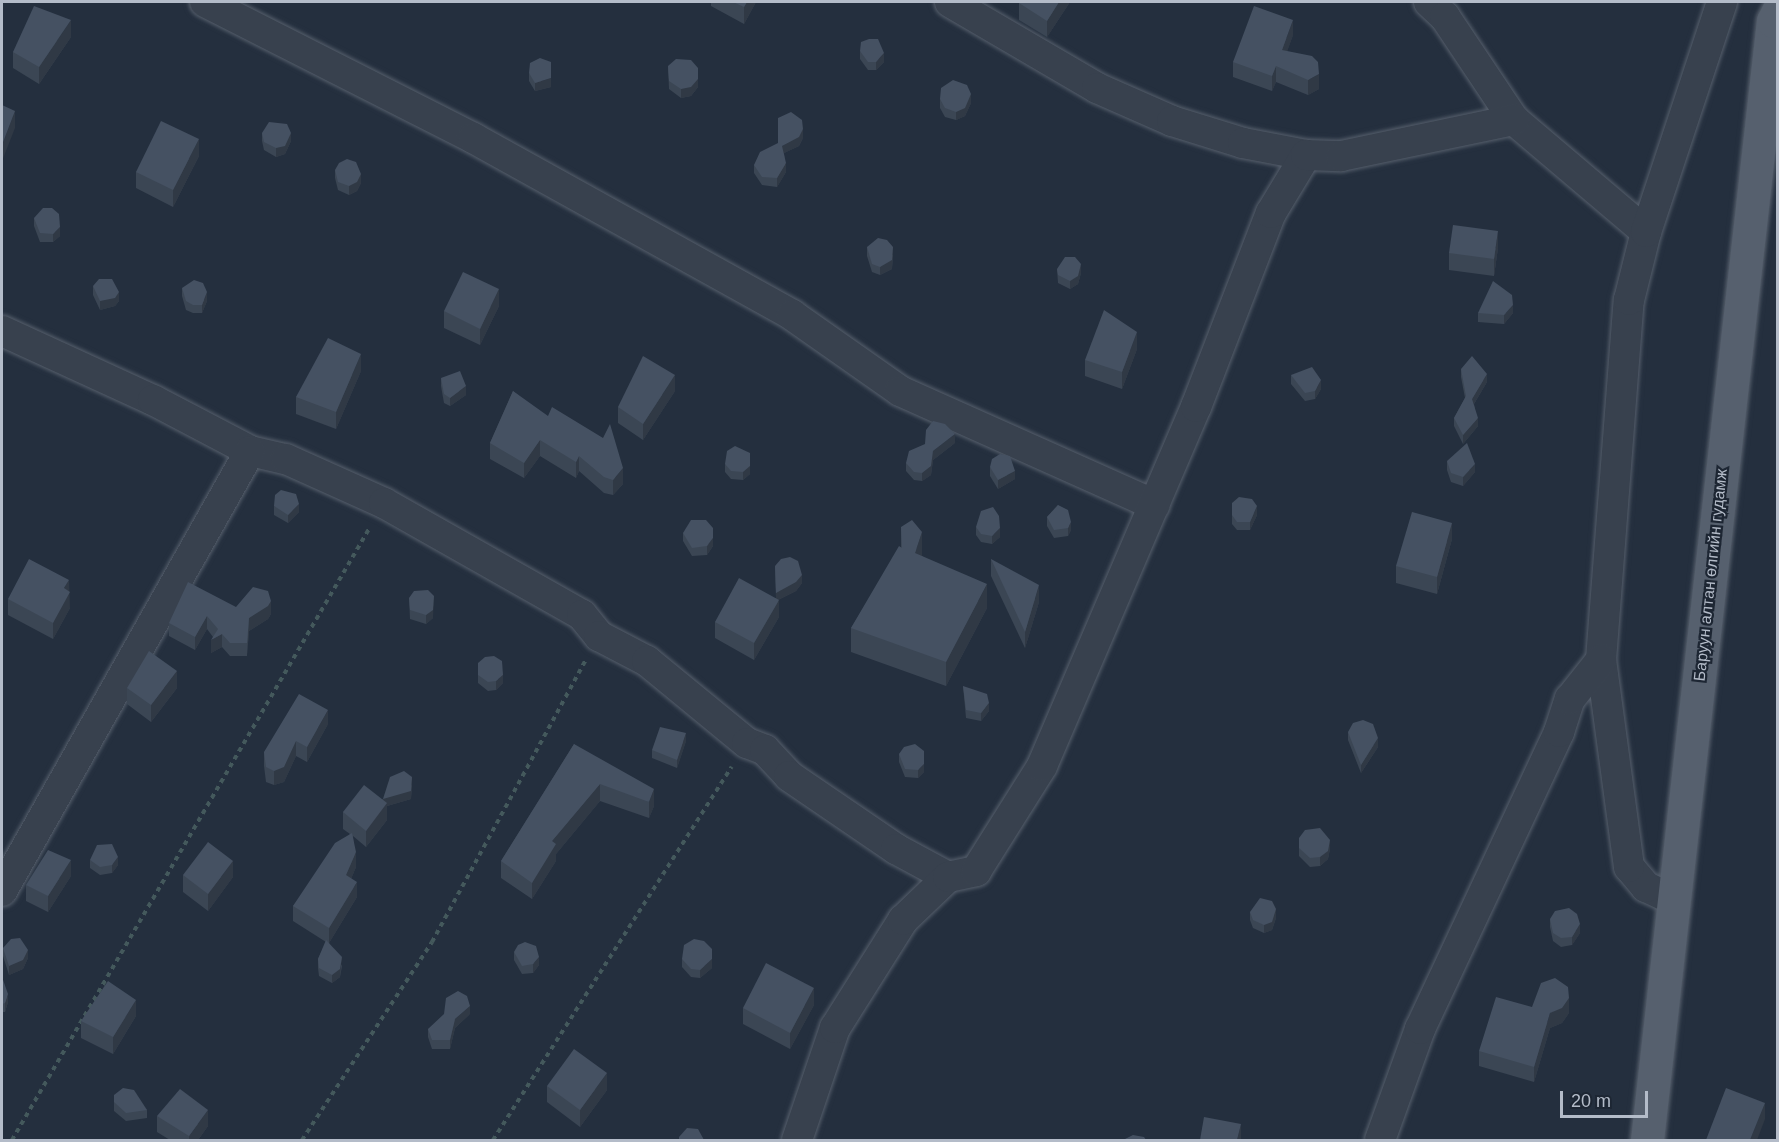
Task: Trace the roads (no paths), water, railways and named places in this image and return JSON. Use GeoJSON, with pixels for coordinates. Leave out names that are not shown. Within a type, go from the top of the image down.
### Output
{"type":"FeatureCollection","features":[{"type":"Feature","properties":{"kind":"main road","name":"Баруун алтан өлгийн гудамж"},"geometry":{"type":"LineString","coordinates":[[1647,1140],[1773,21],[1778,11]]}},
{"type":"Feature","properties":{"kind":"street"},"geometry":{"type":"LineString","coordinates":[[205,2],[473,138],[792,315],[900,391],[1155,505]]}},
{"type":"Feature","properties":{"kind":"street"},"geometry":{"type":"LineString","coordinates":[[950,2],[1097,88],[1172,122],[1243,143],[1306,155],[1341,156],[1514,120]]}},
{"type":"Feature","properties":{"kind":"street"},"geometry":{"type":"LineString","coordinates":[[1674,900],[1646,887],[1629,867],[1601,660],[1629,300],[1646,232],[1722,2]]}},
{"type":"Feature","properties":{"kind":"street"},"geometry":{"type":"LineString","coordinates":[[1432,3],[1445,17],[1514,120],[1646,232]]}},
{"type":"Feature","properties":{"kind":"street"},"geometry":{"type":"LineString","coordinates":[[797,1140],[835,1028],[903,920],[948,877],[976,871],[1042,766],[1155,505],[1270,213],[1306,155]]}},
{"type":"Feature","properties":{"kind":"street"},"geometry":{"type":"LineString","coordinates":[[5,341],[153,400],[250,452],[286,459],[384,503],[582,615],[599,636],[647,662],[747,743],[765,750],[789,776],[896,849],[948,877]]}},
{"type":"Feature","properties":{"kind":"street"},"geometry":{"type":"LineString","coordinates":[[2,891],[250,452]]}},
{"type":"Feature","properties":{"kind":"street"},"geometry":{"type":"LineString","coordinates":[[1380,1140],[1420,1029],[1494,862],[1558,732],[1570,699],[1601,660]]}}]}
